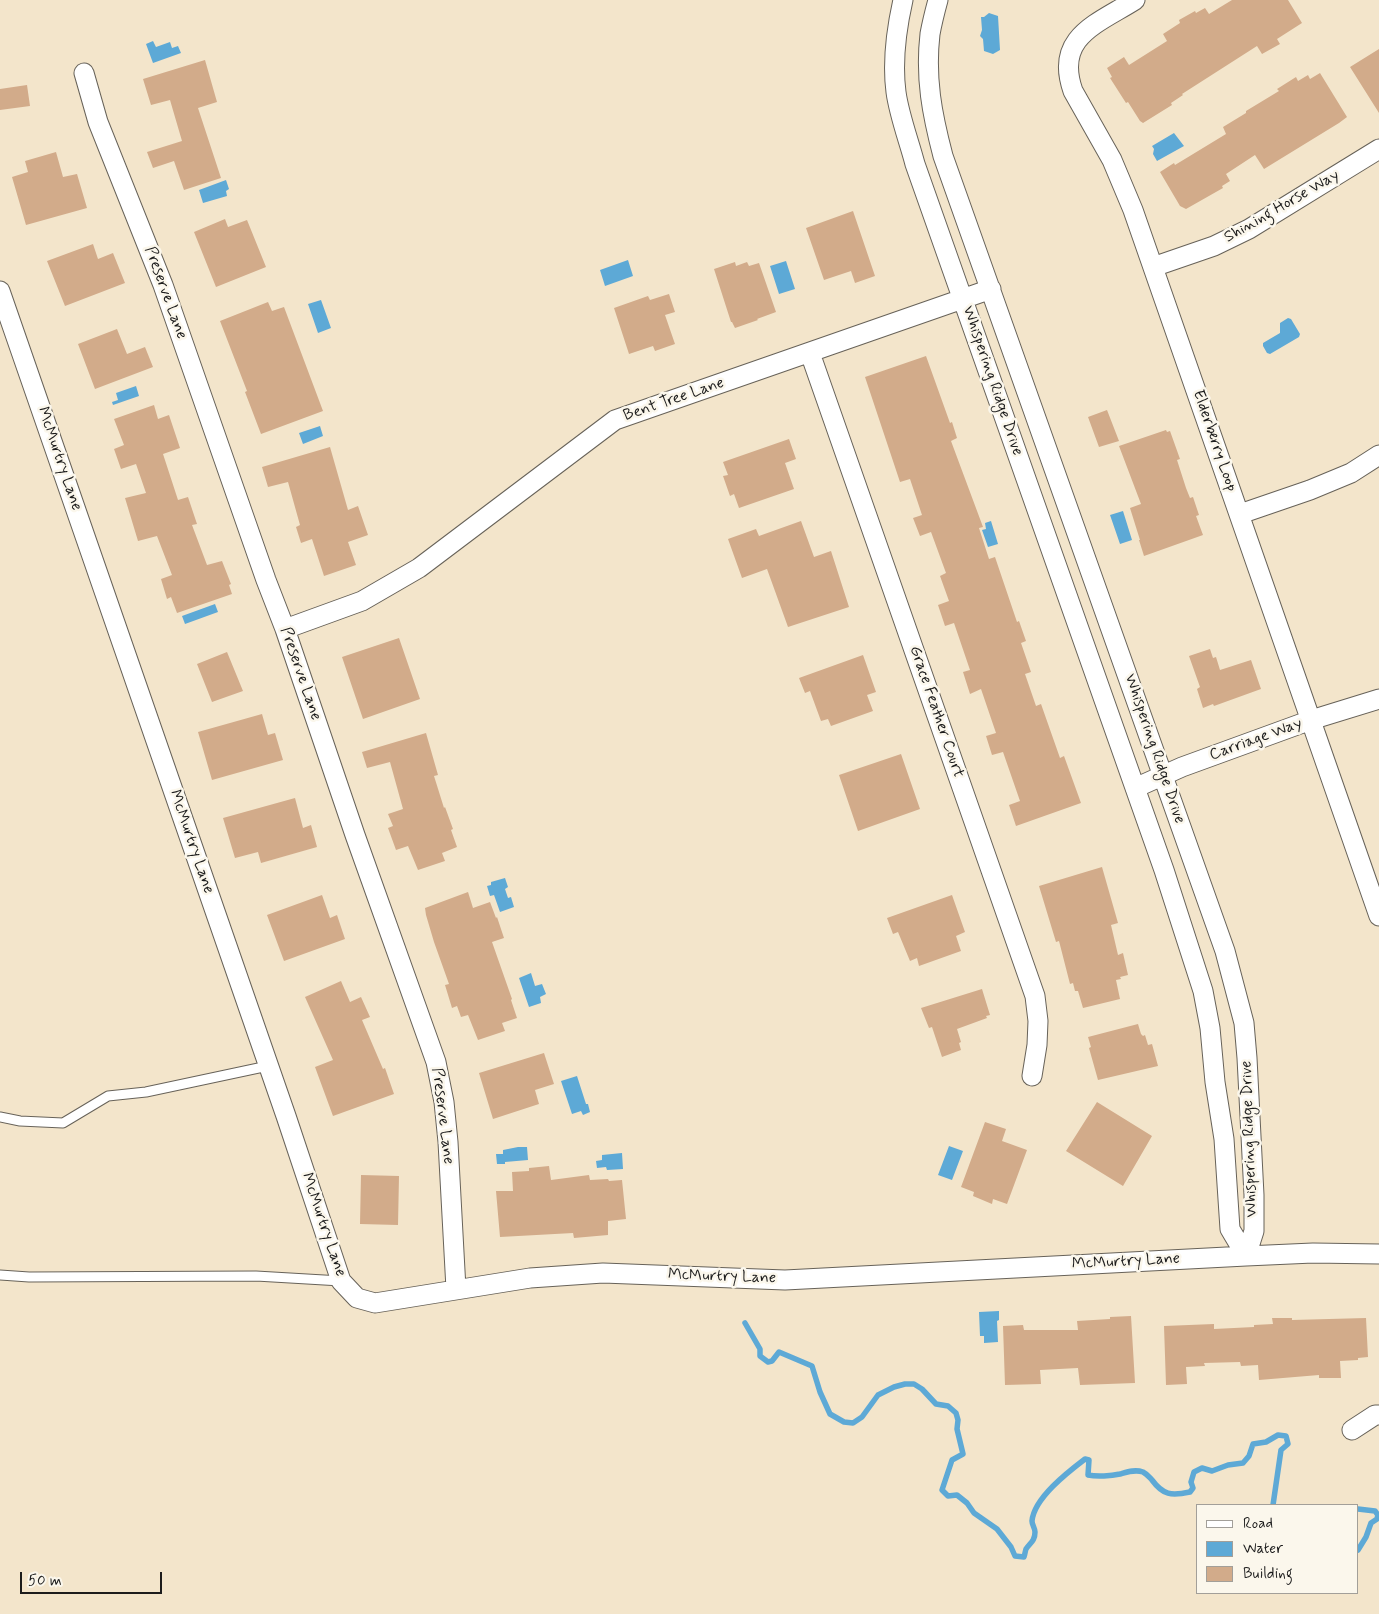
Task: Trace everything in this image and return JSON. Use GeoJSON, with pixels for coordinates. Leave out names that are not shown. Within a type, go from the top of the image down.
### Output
{"type":"FeatureCollection","features":[{"type":"Feature","properties":{"kind":"street","name":"Whispering Ridge Drive"},"geometry":{"type":"LineString","coordinates":[[903,0],[897,26],[894,62],[896,94],[914,164],[1164,870],[1203,992],[1210,1028],[1215,1082],[1224,1140],[1230,1229],[1246,1256]]}},
{"type":"Feature","properties":{"kind":"street","name":"Whispering Ridge Drive"},"geometry":{"type":"LineString","coordinates":[[938,0],[931,32],[928,62],[933,120],[943,156],[1225,951],[1244,1023],[1254,1195],[1254,1231],[1246,1256]]}},
{"type":"Feature","properties":{"kind":"street","name":"Elderberry Loop"},"geometry":{"type":"LineString","coordinates":[[1135,0],[1080,35],[1068,56],[1069,79],[1073,90],[1112,160],[1133,210],[1379,916]]}},
{"type":"Feature","properties":{"kind":"street","name":"Preserve Lane"},"geometry":{"type":"LineString","coordinates":[[84,73],[98,122],[163,285],[436,1062],[444,1102],[448,1142],[456,1289]]}},
{"type":"Feature","properties":{"kind":"street","name":"Shining Horse Way"},"geometry":{"type":"LineString","coordinates":[[1153,267],[1214,246],[1249,229],[1379,149]]}},
{"type":"Feature","properties":{"kind":"street","name":"Bent Tree Lane"},"geometry":{"type":"LineString","coordinates":[[285,629],[362,601],[419,568],[615,420],[991,289]]}},
{"type":"Feature","properties":{"kind":"street","name":"McMurtry Lane"},"geometry":{"type":"LineString","coordinates":[[0,292],[298,1152],[341,1282],[357,1298],[375,1303],[530,1278],[603,1273],[785,1280],[1313,1253],[1379,1254]]}},
{"type":"Feature","properties":{"kind":"street","name":"Grace Feather Court"},"geometry":{"type":"LineString","coordinates":[[810,353],[1035,996],[1038,1022],[1037,1045],[1032,1076]]}},
{"type":"Feature","properties":{"kind":"street"},"geometry":{"type":"LineString","coordinates":[[1240,514],[1310,490],[1351,473],[1379,455]]}},
{"type":"Feature","properties":{"kind":"street","name":"Carriage Way"},"geometry":{"type":"LineString","coordinates":[[1135,788],[1182,767],[1311,720],[1379,699]]}},
{"type":"Feature","properties":{"kind":"street"},"geometry":{"type":"LineString","coordinates":[[1352,1430],[1375,1415],[1379,1415]]}},
{"type":"Feature","properties":{"kind":"lane"},"geometry":{"type":"LineString","coordinates":[[0,1117],[20,1121],[63,1123],[108,1096],[146,1092],[268,1066]]}},
{"type":"Feature","properties":{"kind":"lane"},"geometry":{"type":"LineString","coordinates":[[0,1275],[29,1277],[256,1276],[341,1282]]}},
{"type":"Feature","properties":{"kind":"water"},"geometry":{"type":"Polygon","coordinates":[[[989,13],[998,16],[1000,50],[993,54],[984,51],[983,39],[980,36],[982,30],[981,17],[989,13]]]}},
{"type":"Feature","properties":{"kind":"water"},"geometry":{"type":"Polygon","coordinates":[[[153,41],[156,47],[170,42],[172,48],[178,46],[181,53],[153,63],[146,44],[153,41]]]}},
{"type":"Feature","properties":{"kind":"water"},"geometry":{"type":"Polygon","coordinates":[[[1174,133],[1184,146],[1157,161],[1153,154],[1154,149],[1152,146],[1174,133]]]}},
{"type":"Feature","properties":{"kind":"water"},"geometry":{"type":"Polygon","coordinates":[[[226,180],[229,189],[226,191],[227,196],[203,203],[199,190],[226,180]]]}},
{"type":"Feature","properties":{"kind":"water"},"geometry":{"type":"Polygon","coordinates":[[[628,260],[633,276],[605,286],[600,270],[628,260]]]}},
{"type":"Feature","properties":{"kind":"water"},"geometry":{"type":"Polygon","coordinates":[[[786,261],[795,289],[779,294],[770,266],[786,261]]]}},
{"type":"Feature","properties":{"kind":"water"},"geometry":{"type":"Polygon","coordinates":[[[321,300],[331,328],[318,333],[308,304],[321,300]]]}},
{"type":"Feature","properties":{"kind":"water"},"geometry":{"type":"Polygon","coordinates":[[[1288,318],[1291,319],[1300,334],[1299,337],[1270,354],[1267,353],[1263,343],[1280,333],[1280,323],[1288,318]]]}},
{"type":"Feature","properties":{"kind":"water"},"geometry":{"type":"Polygon","coordinates":[[[136,386],[139,396],[113,405],[112,402],[118,400],[116,393],[136,386]]]}},
{"type":"Feature","properties":{"kind":"water"},"geometry":{"type":"Polygon","coordinates":[[[320,426],[323,436],[303,444],[299,433],[320,426]]]}},
{"type":"Feature","properties":{"kind":"water"},"geometry":{"type":"Polygon","coordinates":[[[1123,511],[1132,540],[1120,544],[1110,515],[1123,511]]]}},
{"type":"Feature","properties":{"kind":"water"},"geometry":{"type":"Polygon","coordinates":[[[991,521],[998,544],[988,547],[982,530],[986,529],[985,523],[991,521]]]}},
{"type":"Feature","properties":{"kind":"water"},"geometry":{"type":"Polygon","coordinates":[[[215,604],[218,612],[185,624],[182,616],[215,604]]]}},
{"type":"Feature","properties":{"kind":"water"},"geometry":{"type":"Polygon","coordinates":[[[505,878],[508,887],[505,889],[508,898],[511,897],[514,907],[500,912],[494,895],[490,896],[487,886],[491,885],[491,882],[505,878]]]}},
{"type":"Feature","properties":{"kind":"water"},"geometry":{"type":"Polygon","coordinates":[[[531,973],[535,986],[542,984],[546,994],[540,997],[541,1003],[529,1007],[519,978],[531,973]]]}},
{"type":"Feature","properties":{"kind":"water"},"geometry":{"type":"Polygon","coordinates":[[[577,1076],[590,1112],[583,1115],[581,1111],[572,1114],[561,1081],[577,1076]]]}},
{"type":"Feature","properties":{"kind":"water"},"geometry":{"type":"Polygon","coordinates":[[[949,1146],[963,1151],[952,1180],[938,1175],[949,1146]]]}},
{"type":"Feature","properties":{"kind":"water"},"geometry":{"type":"Polygon","coordinates":[[[527,1147],[528,1160],[497,1164],[496,1154],[503,1154],[503,1150],[527,1147]]]}},
{"type":"Feature","properties":{"kind":"water"},"geometry":{"type":"Polygon","coordinates":[[[622,1153],[623,1169],[607,1170],[606,1167],[597,1168],[596,1161],[602,1160],[602,1155],[622,1153]]]}},
{"type":"Feature","properties":{"kind":"water"},"geometry":{"type":"Polygon","coordinates":[[[999,1311],[999,1320],[997,1321],[998,1342],[984,1343],[984,1336],[980,1336],[979,1312],[999,1311]]]}},
{"type":"Feature","properties":{"kind":"building"},"geometry":{"type":"Polygon","coordinates":[[[1232,0],[1288,0],[1302,23],[1277,39],[1280,44],[1262,54],[1257,46],[1182,94],[1171,103],[1172,105],[1143,123],[1140,121],[1110,78],[1112,77],[1107,68],[1124,57],[1129,65],[1167,41],[1163,34],[1180,23],[1179,20],[1195,11],[1196,13],[1205,8],[1209,14],[1232,0]]]}},
{"type":"Feature","properties":{"kind":"building"},"geometry":{"type":"Polygon","coordinates":[[[1379,49],[1379,113],[1350,67],[1379,49]]]}},
{"type":"Feature","properties":{"kind":"building"},"geometry":{"type":"Polygon","coordinates":[[[205,60],[217,102],[198,108],[221,178],[184,190],[174,161],[153,168],[147,152],[182,141],[170,100],[151,105],[143,79],[205,60]]]}},
{"type":"Feature","properties":{"kind":"building"},"geometry":{"type":"Polygon","coordinates":[[[1320,73],[1347,117],[1264,169],[1255,155],[1226,174],[1230,181],[1222,186],[1223,188],[1186,209],[1180,206],[1160,172],[1226,134],[1223,127],[1279,91],[1277,89],[1296,77],[1298,81],[1308,75],[1310,79],[1320,73]]]}},
{"type":"Feature","properties":{"kind":"building"},"geometry":{"type":"Polygon","coordinates":[[[27,85],[30,106],[0,110],[0,89],[27,85]]]}},
{"type":"Feature","properties":{"kind":"building"},"geometry":{"type":"Polygon","coordinates":[[[56,152],[63,177],[77,174],[87,208],[26,225],[12,177],[28,172],[25,161],[56,152]]]}},
{"type":"Feature","properties":{"kind":"building"},"geometry":{"type":"Polygon","coordinates":[[[853,211],[875,276],[855,283],[851,271],[824,280],[806,228],[853,211]]]}},
{"type":"Feature","properties":{"kind":"building"},"geometry":{"type":"Polygon","coordinates":[[[225,219],[228,227],[247,220],[266,267],[216,287],[194,232],[225,219]]]}},
{"type":"Feature","properties":{"kind":"building"},"geometry":{"type":"Polygon","coordinates":[[[93,244],[98,259],[113,253],[125,283],[65,306],[47,261],[93,244]]]}},
{"type":"Feature","properties":{"kind":"building"},"geometry":{"type":"Polygon","coordinates":[[[735,262],[736,266],[747,262],[749,266],[759,263],[776,312],[735,328],[731,322],[714,269],[735,262]]]}},
{"type":"Feature","properties":{"kind":"building"},"geometry":{"type":"Polygon","coordinates":[[[669,294],[675,312],[665,315],[675,344],[655,351],[653,346],[629,354],[614,308],[648,296],[650,300],[669,294]]]}},
{"type":"Feature","properties":{"kind":"building"},"geometry":{"type":"Polygon","coordinates":[[[268,302],[272,311],[284,307],[323,411],[261,434],[245,392],[247,391],[220,321],[268,302]]]}},
{"type":"Feature","properties":{"kind":"building"},"geometry":{"type":"Polygon","coordinates":[[[117,329],[127,354],[145,347],[153,367],[95,389],[78,344],[117,329]]]}},
{"type":"Feature","properties":{"kind":"building"},"geometry":{"type":"Polygon","coordinates":[[[926,356],[957,438],[951,441],[983,527],[979,528],[989,559],[995,557],[1017,622],[1019,621],[1026,641],[1021,643],[1031,672],[1025,674],[1036,706],[1041,704],[1060,758],[1064,756],[1081,803],[1016,826],[1009,805],[1020,801],[1003,752],[992,755],[986,736],[996,733],[981,689],[970,694],[963,672],[970,670],[954,623],[945,626],[938,605],[949,601],[940,576],[946,573],[931,532],[920,536],[913,518],[922,515],[910,479],[900,482],[865,377],[926,356]]]}},
{"type":"Feature","properties":{"kind":"building"},"geometry":{"type":"Polygon","coordinates":[[[154,405],[158,419],[169,415],[180,448],[163,454],[178,500],[188,497],[197,524],[192,525],[207,565],[222,561],[231,584],[229,585],[232,594],[177,613],[171,597],[167,599],[161,579],[172,575],[157,536],[138,541],[125,498],[146,493],[136,464],[121,469],[114,449],[124,445],[114,419],[154,405]]]}},
{"type":"Feature","properties":{"kind":"building"},"geometry":{"type":"Polygon","coordinates":[[[1107,410],[1119,441],[1099,447],[1088,417],[1107,410]]]}},
{"type":"Feature","properties":{"kind":"building"},"geometry":{"type":"Polygon","coordinates":[[[1166,430],[1167,432],[1170,431],[1180,459],[1177,460],[1190,498],[1193,497],[1199,515],[1196,516],[1203,535],[1144,556],[1130,508],[1141,504],[1119,446],[1166,430]]]}},
{"type":"Feature","properties":{"kind":"building"},"geometry":{"type":"Polygon","coordinates":[[[789,439],[796,459],[785,463],[794,489],[739,508],[734,494],[730,496],[723,476],[728,475],[723,462],[789,439]]]}},
{"type":"Feature","properties":{"kind":"building"},"geometry":{"type":"Polygon","coordinates":[[[330,447],[348,510],[358,506],[368,535],[348,542],[356,565],[324,576],[312,539],[301,543],[296,527],[300,525],[288,482],[268,487],[262,467],[330,447]]]}},
{"type":"Feature","properties":{"kind":"building"},"geometry":{"type":"Polygon","coordinates":[[[801,521],[814,557],[831,551],[849,607],[788,627],[767,569],[742,578],[728,539],[756,529],[759,536],[801,521]]]}},
{"type":"Feature","properties":{"kind":"building"},"geometry":{"type":"Polygon","coordinates":[[[399,638],[420,699],[363,719],[342,657],[399,638]]]}},
{"type":"Feature","properties":{"kind":"building"},"geometry":{"type":"Polygon","coordinates":[[[1210,649],[1213,658],[1216,657],[1220,670],[1251,660],[1261,689],[1214,706],[1213,704],[1203,708],[1197,689],[1200,687],[1189,656],[1210,649]]]}},
{"type":"Feature","properties":{"kind":"building"},"geometry":{"type":"Polygon","coordinates":[[[227,652],[243,691],[212,702],[197,664],[227,652]]]}},
{"type":"Feature","properties":{"kind":"building"},"geometry":{"type":"Polygon","coordinates":[[[863,655],[876,692],[867,695],[873,711],[831,726],[828,719],[821,721],[810,691],[805,693],[799,678],[863,655]]]}},
{"type":"Feature","properties":{"kind":"building"},"geometry":{"type":"Polygon","coordinates":[[[262,714],[268,735],[275,733],[283,760],[212,780],[198,732],[262,714]]]}},
{"type":"Feature","properties":{"kind":"building"},"geometry":{"type":"Polygon","coordinates":[[[426,733],[438,775],[434,776],[453,829],[451,830],[457,847],[442,853],[445,861],[418,870],[408,846],[396,850],[388,828],[393,826],[388,814],[403,809],[390,762],[367,768],[362,752],[426,733]]]}},
{"type":"Feature","properties":{"kind":"building"},"geometry":{"type":"Polygon","coordinates":[[[901,754],[920,809],[858,831],[839,775],[901,754]]]}},
{"type":"Feature","properties":{"kind":"building"},"geometry":{"type":"Polygon","coordinates":[[[295,798],[303,828],[311,825],[317,847],[261,863],[258,852],[235,858],[223,818],[295,798]]]}},
{"type":"Feature","properties":{"kind":"building"},"geometry":{"type":"Polygon","coordinates":[[[1102,867],[1118,923],[1111,925],[1118,955],[1123,953],[1128,975],[1116,980],[1120,999],[1083,1008],[1078,991],[1075,991],[1073,983],[1070,984],[1059,941],[1056,942],[1039,886],[1102,867]]]}},
{"type":"Feature","properties":{"kind":"building"},"geometry":{"type":"Polygon","coordinates":[[[468,892],[473,908],[490,902],[497,917],[504,938],[492,942],[517,1018],[502,1023],[505,1031],[478,1040],[468,1015],[461,1017],[457,1006],[452,1008],[445,985],[449,984],[434,942],[425,908],[468,892]]]}},
{"type":"Feature","properties":{"kind":"building"},"geometry":{"type":"Polygon","coordinates":[[[322,895],[330,918],[337,915],[345,939],[284,961],[267,915],[322,895]]]}},
{"type":"Feature","properties":{"kind":"building"},"geometry":{"type":"Polygon","coordinates":[[[952,895],[965,932],[956,936],[961,951],[919,966],[917,958],[910,961],[898,932],[893,934],[887,918],[952,895]]]}},
{"type":"Feature","properties":{"kind":"building"},"geometry":{"type":"Polygon","coordinates":[[[341,981],[350,1002],[361,997],[370,1017],[362,1020],[383,1069],[385,1068],[394,1094],[333,1116],[315,1067],[333,1060],[305,997],[341,981]]]}},
{"type":"Feature","properties":{"kind":"building"},"geometry":{"type":"Polygon","coordinates":[[[982,989],[990,1015],[986,1016],[987,1018],[957,1029],[961,1050],[942,1057],[932,1027],[929,1028],[921,1008],[982,989]]]}},
{"type":"Feature","properties":{"kind":"building"},"geometry":{"type":"Polygon","coordinates":[[[1138,1024],[1141,1034],[1145,1035],[1148,1045],[1152,1044],[1158,1066],[1098,1080],[1089,1048],[1091,1047],[1088,1037],[1138,1024]]]}},
{"type":"Feature","properties":{"kind":"building"},"geometry":{"type":"Polygon","coordinates":[[[544,1053],[554,1084],[535,1090],[539,1104],[493,1119],[479,1073],[544,1053]]]}},
{"type":"Feature","properties":{"kind":"building"},"geometry":{"type":"Polygon","coordinates":[[[1097,1102],[1152,1136],[1123,1186],[1066,1151],[1097,1102]]]}},
{"type":"Feature","properties":{"kind":"building"},"geometry":{"type":"Polygon","coordinates":[[[985,1122],[1006,1129],[1002,1141],[1027,1150],[1007,1204],[993,1199],[992,1204],[973,1196],[974,1192],[961,1187],[985,1122]]]}},
{"type":"Feature","properties":{"kind":"building"},"geometry":{"type":"Polygon","coordinates":[[[549,1166],[551,1180],[589,1175],[590,1180],[622,1180],[626,1219],[608,1221],[608,1235],[574,1238],[573,1233],[500,1237],[496,1191],[513,1191],[512,1172],[529,1171],[529,1168],[549,1166]]]}},
{"type":"Feature","properties":{"kind":"building"},"geometry":{"type":"Polygon","coordinates":[[[361,1175],[399,1176],[398,1225],[360,1224],[361,1175]]]}},
{"type":"Feature","properties":{"kind":"building"},"geometry":{"type":"Polygon","coordinates":[[[1131,1316],[1135,1383],[1080,1385],[1078,1368],[1040,1370],[1041,1384],[1005,1385],[1003,1326],[1023,1325],[1024,1330],[1078,1330],[1077,1321],[1131,1316]]]}},
{"type":"Feature","properties":{"kind":"building"},"geometry":{"type":"Polygon","coordinates":[[[1272,1318],[1292,1318],[1292,1320],[1366,1318],[1368,1357],[1358,1358],[1358,1360],[1340,1361],[1341,1378],[1319,1378],[1319,1375],[1259,1380],[1258,1365],[1241,1366],[1240,1362],[1204,1363],[1205,1366],[1186,1367],[1187,1384],[1166,1385],[1164,1326],[1214,1324],[1214,1329],[1254,1327],[1254,1325],[1273,1324],[1272,1318]]]}},
{"type":"Feature","properties":{"kind":"waterway"},"geometry":{"type":"LineString","coordinates":[[745,1323],[760,1349],[760,1356],[768,1362],[772,1361],[779,1352],[812,1366],[820,1392],[830,1414],[844,1422],[853,1423],[862,1417],[878,1395],[905,1384],[914,1384],[922,1389],[936,1404],[948,1406],[956,1413],[958,1420],[957,1429],[963,1454],[952,1460],[942,1490],[948,1496],[957,1495],[967,1503],[974,1513],[997,1529],[1011,1547],[1015,1556],[1024,1557],[1026,1549],[1033,1540],[1035,1532],[1032,1521],[1039,1503],[1053,1486],[1085,1459],[1089,1460],[1088,1475],[1108,1476],[1140,1471],[1147,1475],[1160,1489],[1168,1493],[1178,1494],[1190,1492],[1193,1488],[1191,1482],[1194,1472],[1202,1468],[1212,1471],[1228,1465],[1243,1463],[1249,1456],[1253,1444],[1266,1442],[1278,1435],[1286,1436],[1288,1444],[1281,1450],[1273,1504]]}},
{"type":"Feature","properties":{"kind":"waterway"},"geometry":{"type":"LineString","coordinates":[[1359,1509],[1375,1511],[1378,1515],[1377,1519],[1371,1523],[1359,1548]]}}]}
